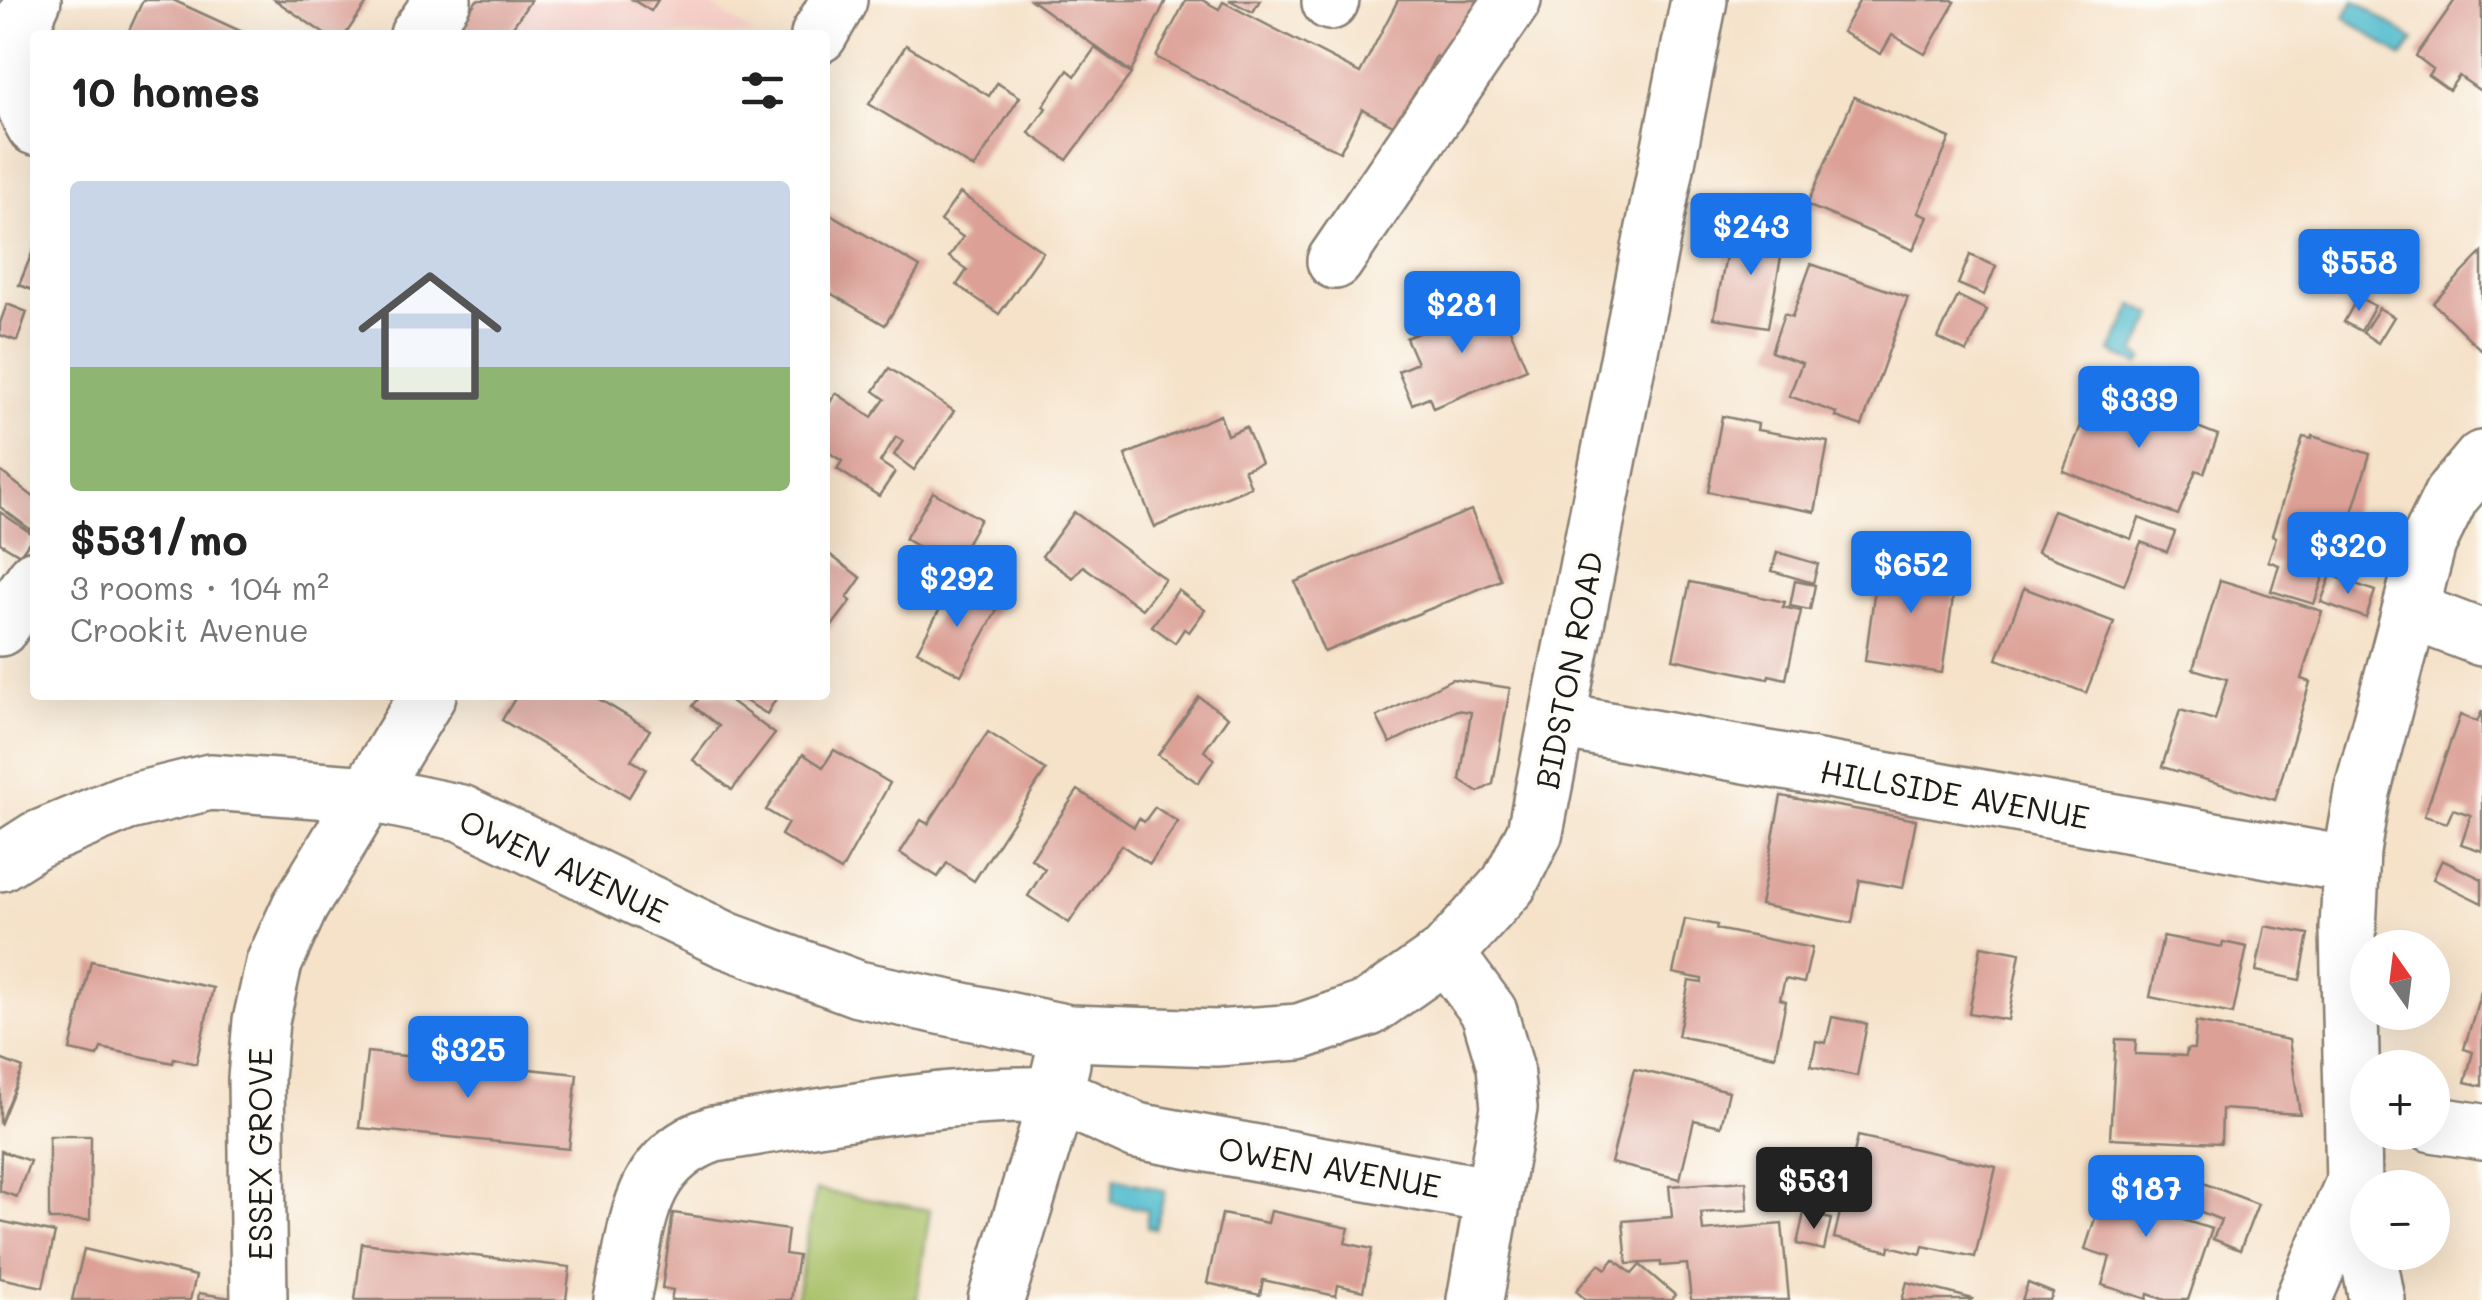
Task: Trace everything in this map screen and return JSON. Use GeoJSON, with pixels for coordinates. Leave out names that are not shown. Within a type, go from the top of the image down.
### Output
{"type":"FeatureCollection","features":[{"type":"Feature","properties":{"kind":"street"},"geometry":{"type":"LineString","coordinates":[[30,119],[15,77],[17,48],[34,0]]}},
{"type":"Feature","properties":{"kind":"street"},"geometry":{"type":"LineString","coordinates":[[422,30],[443,0]]}},
{"type":"Feature","properties":{"kind":"street"},"geometry":{"type":"LineString","coordinates":[[822,30],[840,0]]}},
{"type":"Feature","properties":{"kind":"street"},"geometry":{"type":"LineString","coordinates":[[1336,261],[1514,0]]}},
{"type":"Feature","properties":{"kind":"street","name":"BIDSTON ROAD"},"geometry":{"type":"LineString","coordinates":[[1446,954],[1509,884],[1534,832],[1559,722],[1699,0]]}},
{"type":"Feature","properties":{"kind":"street"},"geometry":{"type":"LineString","coordinates":[[2356,1050],[2348,929],[2351,865],[2362,792],[2428,543],[2452,496],[2482,459]]}},
{"type":"Feature","properties":{"kind":"street"},"geometry":{"type":"LineString","coordinates":[[0,628],[30,585]]}},
{"type":"Feature","properties":{"kind":"street"},"geometry":{"type":"LineString","coordinates":[[2410,611],[2482,638]]}},
{"type":"Feature","properties":{"kind":"street","name":"ESSEX GROVE"},"geometry":{"type":"LineString","coordinates":[[259,1300],[256,1078],[260,1020],[274,963],[300,906],[425,700]]}},
{"type":"Feature","properties":{"kind":"street","name":"HILLSIDE AVENUE"},"geometry":{"type":"LineString","coordinates":[[1559,722],[2351,865]]}},
{"type":"Feature","properties":{"kind":"street","name":"OWEN AVENUE"},"geometry":{"type":"LineString","coordinates":[[0,863],[36,840],[125,803],[210,782],[370,794],[462,813],[726,940],[858,989],[1069,1033],[1216,1038],[1299,1032],[1369,1008],[1446,954]]}},
{"type":"Feature","properties":{"kind":"street"},"geometry":{"type":"LineString","coordinates":[[1446,954],[1490,1012],[1505,1066],[1509,1108],[1493,1196],[1490,1290]]}},
{"type":"Feature","properties":{"kind":"street"},"geometry":{"type":"LineString","coordinates":[[996,1300],[1058,1095],[1056,1088],[1069,1033]]}},
{"type":"Feature","properties":{"kind":"street"},"geometry":{"type":"LineString","coordinates":[[622,1300],[646,1193],[666,1161],[694,1141],[714,1134],[882,1108],[1004,1094],[1058,1095]]}},
{"type":"Feature","properties":{"kind":"street","name":"OWEN AVENUE"},"geometry":{"type":"LineString","coordinates":[[1058,1095],[1138,1132],[1493,1196]]}},
{"type":"Feature","properties":{"kind":"street"},"geometry":{"type":"LineString","coordinates":[[2450,1127],[2482,1132]]}},
{"type":"Feature","properties":{"kind":"street"},"geometry":{"type":"LineString","coordinates":[[2303,1300],[2350,1191]]}},
{"type":"Feature","properties":{"kind":"street"},"geometry":{"type":"LineString","coordinates":[[2371,1270],[2377,1300]]}},
{"type":"Feature","properties":{"kind":"shaded area"},"geometry":{"type":"Polygon","coordinates":[[[472,0],[703,0],[748,30],[450,30],[472,0]]]}},
{"type":"Feature","properties":{"kind":"green space"},"geometry":{"type":"Polygon","coordinates":[[[816,1190],[930,1210],[917,1300],[796,1300],[816,1190]]]}},
{"type":"Feature","properties":{"kind":"water"},"geometry":{"type":"Polygon","coordinates":[[[2355,0],[2414,40],[2402,57],[2344,17],[2355,0]]]}},
{"type":"Feature","properties":{"kind":"water"},"geometry":{"type":"Polygon","coordinates":[[[2133,305],[2154,315],[2135,353],[2143,359],[2139,365],[2111,352],[2133,305]]]}},
{"type":"Feature","properties":{"kind":"water"},"geometry":{"type":"Polygon","coordinates":[[[1115,1178],[1165,1191],[1155,1229],[1147,1227],[1147,1210],[1111,1202],[1115,1178]]]}},
{"type":"Feature","properties":{"kind":"building"},"geometry":{"type":"Polygon","coordinates":[[[143,0],[173,0],[238,30],[129,30],[143,0]]]}},
{"type":"Feature","properties":{"kind":"building"},"geometry":{"type":"Polygon","coordinates":[[[275,0],[369,0],[348,30],[319,30],[275,0]]]}},
{"type":"Feature","properties":{"kind":"building"},"geometry":{"type":"Polygon","coordinates":[[[477,0],[531,0],[510,30],[457,30],[477,0]]]}},
{"type":"Feature","properties":{"kind":"building"},"geometry":{"type":"Polygon","coordinates":[[[633,0],[658,0],[651,11],[633,0]]]}},
{"type":"Feature","properties":{"kind":"building"},"geometry":{"type":"Polygon","coordinates":[[[1031,0],[1166,0],[1131,72],[1031,0]]]}},
{"type":"Feature","properties":{"kind":"building"},"geometry":{"type":"Polygon","coordinates":[[[1186,0],[1202,0],[1219,9],[1223,2],[1360,73],[1398,0],[1482,0],[1449,63],[1436,56],[1399,128],[1362,109],[1340,152],[1156,57],[1186,0]]]}},
{"type":"Feature","properties":{"kind":"building"},"geometry":{"type":"Polygon","coordinates":[[[1229,0],[1260,0],[1253,12],[1229,0]]]}},
{"type":"Feature","properties":{"kind":"building"},"geometry":{"type":"Polygon","coordinates":[[[1860,0],[1955,2],[1925,54],[1892,35],[1881,54],[1842,32],[1860,0]]]}},
{"type":"Feature","properties":{"kind":"building"},"geometry":{"type":"Polygon","coordinates":[[[2455,0],[2482,0],[2482,92],[2459,76],[2449,90],[2428,75],[2433,69],[2416,56],[2455,0]]]}},
{"type":"Feature","properties":{"kind":"building"},"geometry":{"type":"Polygon","coordinates":[[[906,45],[989,96],[997,83],[1020,97],[974,168],[869,104],[906,45]]]}},
{"type":"Feature","properties":{"kind":"building"},"geometry":{"type":"Polygon","coordinates":[[[1095,48],[1131,74],[1067,160],[1029,133],[1068,70],[1075,76],[1095,48]]]}},
{"type":"Feature","properties":{"kind":"building"},"geometry":{"type":"Polygon","coordinates":[[[1854,97],[1950,138],[1918,213],[1928,217],[1913,250],[1807,205],[1854,97]]]}},
{"type":"Feature","properties":{"kind":"building"},"geometry":{"type":"Polygon","coordinates":[[[960,193],[1043,252],[999,314],[957,285],[967,270],[949,257],[963,237],[940,221],[960,193]]]}},
{"type":"Feature","properties":{"kind":"building"},"geometry":{"type":"Polygon","coordinates":[[[830,214],[920,267],[885,325],[830,293],[830,214]]]}},
{"type":"Feature","properties":{"kind":"building"},"geometry":{"type":"Polygon","coordinates":[[[1752,224],[1786,230],[1768,327],[1714,318],[1728,246],[1748,251],[1752,224]]]}},
{"type":"Feature","properties":{"kind":"building"},"geometry":{"type":"Polygon","coordinates":[[[2482,253],[2482,351],[2433,303],[2482,253]]]}},
{"type":"Feature","properties":{"kind":"building"},"geometry":{"type":"Polygon","coordinates":[[[1970,255],[1996,266],[1984,295],[1958,284],[1970,255]]]}},
{"type":"Feature","properties":{"kind":"building"},"geometry":{"type":"Polygon","coordinates":[[[30,258],[30,289],[19,285],[30,258]]]}},
{"type":"Feature","properties":{"kind":"building"},"geometry":{"type":"Polygon","coordinates":[[[1811,264],[1908,297],[1862,426],[1789,396],[1802,363],[1771,352],[1784,314],[1792,317],[1811,264]]]}},
{"type":"Feature","properties":{"kind":"building"},"geometry":{"type":"Polygon","coordinates":[[[1958,296],[1987,310],[1967,352],[1938,338],[1958,296]]]}},
{"type":"Feature","properties":{"kind":"building"},"geometry":{"type":"Polygon","coordinates":[[[2358,297],[2375,306],[2361,331],[2344,322],[2358,297]]]}},
{"type":"Feature","properties":{"kind":"building"},"geometry":{"type":"Polygon","coordinates":[[[1497,299],[1527,369],[1433,408],[1429,397],[1412,404],[1398,371],[1417,363],[1406,338],[1497,299]]]}},
{"type":"Feature","properties":{"kind":"building"},"geometry":{"type":"Polygon","coordinates":[[[7,304],[27,312],[17,341],[0,335],[7,304]]]}},
{"type":"Feature","properties":{"kind":"building"},"geometry":{"type":"Polygon","coordinates":[[[2379,308],[2394,317],[2378,343],[2363,333],[2379,308]]]}},
{"type":"Feature","properties":{"kind":"building"},"geometry":{"type":"Polygon","coordinates":[[[889,368],[954,411],[914,470],[894,455],[903,441],[896,437],[880,462],[895,472],[879,496],[837,469],[842,461],[830,453],[830,402],[836,393],[872,417],[885,399],[874,391],[889,368]]]}},
{"type":"Feature","properties":{"kind":"building"},"geometry":{"type":"Polygon","coordinates":[[[2096,387],[2218,435],[2204,473],[2196,470],[2178,515],[2063,471],[2096,387]]]}},
{"type":"Feature","properties":{"kind":"building"},"geometry":{"type":"Polygon","coordinates":[[[1220,415],[1227,435],[1246,427],[1261,463],[1244,469],[1251,487],[1155,527],[1125,455],[1220,415]]]}},
{"type":"Feature","properties":{"kind":"building"},"geometry":{"type":"Polygon","coordinates":[[[1722,416],[1758,424],[1757,430],[1828,442],[1815,512],[1708,492],[1722,416]]]}},
{"type":"Feature","properties":{"kind":"building"},"geometry":{"type":"Polygon","coordinates":[[[2312,436],[2370,454],[2339,555],[2315,548],[2310,564],[2326,569],[2314,604],[2271,591],[2279,565],[2268,561],[2276,537],[2272,535],[2303,437],[2312,436]]]}},
{"type":"Feature","properties":{"kind":"building"},"geometry":{"type":"Polygon","coordinates":[[[0,471],[30,494],[30,529],[0,507],[0,471]]]}},
{"type":"Feature","properties":{"kind":"building"},"geometry":{"type":"Polygon","coordinates":[[[933,492],[980,519],[953,567],[905,539],[933,492]]]}},
{"type":"Feature","properties":{"kind":"building"},"geometry":{"type":"Polygon","coordinates":[[[1471,510],[1501,580],[1324,652],[1295,582],[1471,510]]]}},
{"type":"Feature","properties":{"kind":"building"},"geometry":{"type":"Polygon","coordinates":[[[2053,510],[2131,539],[2139,518],[2175,532],[2167,552],[2141,542],[2124,585],[2037,552],[2053,510]]]}},
{"type":"Feature","properties":{"kind":"building"},"geometry":{"type":"Polygon","coordinates":[[[0,512],[30,532],[30,541],[20,555],[0,543],[0,512]]]}},
{"type":"Feature","properties":{"kind":"building"},"geometry":{"type":"Polygon","coordinates":[[[1074,512],[1165,579],[1142,609],[1083,566],[1073,578],[1042,556],[1074,512]]]}},
{"type":"Feature","properties":{"kind":"building"},"geometry":{"type":"Polygon","coordinates":[[[1777,552],[1818,564],[1813,583],[1772,571],[1777,552]]]}},
{"type":"Feature","properties":{"kind":"building"},"geometry":{"type":"Polygon","coordinates":[[[830,555],[861,578],[847,598],[851,601],[830,628],[830,555]]]}},
{"type":"Feature","properties":{"kind":"building"},"geometry":{"type":"Polygon","coordinates":[[[1879,559],[1957,570],[1942,673],[1865,661],[1879,559]]]}},
{"type":"Feature","properties":{"kind":"building"},"geometry":{"type":"Polygon","coordinates":[[[2331,575],[2375,591],[2366,618],[2321,602],[2331,575]]]}},
{"type":"Feature","properties":{"kind":"building"},"geometry":{"type":"Polygon","coordinates":[[[2220,580],[2322,611],[2301,679],[2310,682],[2275,800],[2162,767],[2180,710],[2215,720],[2227,679],[2193,669],[2220,580]]]}},
{"type":"Feature","properties":{"kind":"building"},"geometry":{"type":"Polygon","coordinates":[[[1795,581],[1815,585],[1810,610],[1790,606],[1795,581]]]}},
{"type":"Feature","properties":{"kind":"building"},"geometry":{"type":"Polygon","coordinates":[[[1690,582],[1785,602],[1783,607],[1801,611],[1786,679],[1769,675],[1768,679],[1673,659],[1690,582]]]}},
{"type":"Feature","properties":{"kind":"building"},"geometry":{"type":"Polygon","coordinates":[[[953,585],[997,610],[961,675],[917,651],[953,585]]]}},
{"type":"Feature","properties":{"kind":"building"},"geometry":{"type":"Polygon","coordinates":[[[2024,588],[2114,622],[2086,693],[1997,659],[2024,588]]]}},
{"type":"Feature","properties":{"kind":"building"},"geometry":{"type":"Polygon","coordinates":[[[1178,590],[1205,610],[1175,643],[1152,626],[1178,590]]]}},
{"type":"Feature","properties":{"kind":"building"},"geometry":{"type":"Polygon","coordinates":[[[1452,679],[1510,688],[1493,784],[1478,792],[1460,780],[1471,712],[1457,710],[1390,743],[1377,717],[1452,679]]]}},
{"type":"Feature","properties":{"kind":"building"},"geometry":{"type":"Polygon","coordinates":[[[1199,697],[1228,717],[1204,751],[1214,759],[1198,783],[1158,755],[1199,697]]]}},
{"type":"Feature","properties":{"kind":"building"},"geometry":{"type":"Polygon","coordinates":[[[514,700],[600,700],[650,730],[631,760],[646,769],[629,797],[502,720],[514,700]]]}},
{"type":"Feature","properties":{"kind":"building"},"geometry":{"type":"Polygon","coordinates":[[[697,700],[730,700],[775,734],[732,790],[693,760],[719,726],[693,706],[697,700]]]}},
{"type":"Feature","properties":{"kind":"building"},"geometry":{"type":"Polygon","coordinates":[[[744,700],[775,700],[767,714],[744,700]]]}},
{"type":"Feature","properties":{"kind":"building"},"geometry":{"type":"Polygon","coordinates":[[[2482,711],[2482,851],[2461,844],[2471,815],[2453,809],[2447,823],[2424,816],[2460,715],[2477,722],[2482,711]]]}},
{"type":"Feature","properties":{"kind":"building"},"geometry":{"type":"Polygon","coordinates":[[[988,732],[1046,770],[974,881],[947,863],[938,877],[900,853],[921,820],[928,824],[988,732]]]}},
{"type":"Feature","properties":{"kind":"building"},"geometry":{"type":"Polygon","coordinates":[[[834,750],[890,783],[841,871],[781,835],[788,823],[766,810],[803,754],[823,767],[834,750]]]}},
{"type":"Feature","properties":{"kind":"building"},"geometry":{"type":"Polygon","coordinates":[[[1078,790],[1134,827],[1139,818],[1144,822],[1155,807],[1178,822],[1150,864],[1121,845],[1069,923],[1028,896],[1045,869],[1031,859],[1078,790]]]}},
{"type":"Feature","properties":{"kind":"building"},"geometry":{"type":"Polygon","coordinates":[[[1781,796],[1916,820],[1903,888],[1860,880],[1852,923],[1760,905],[1781,796]]]}},
{"type":"Feature","properties":{"kind":"building"},"geometry":{"type":"Polygon","coordinates":[[[2442,860],[2482,879],[2482,903],[2433,879],[2442,860]]]}},
{"type":"Feature","properties":{"kind":"building"},"geometry":{"type":"Polygon","coordinates":[[[1685,919],[1812,948],[1804,983],[1785,979],[1780,999],[1786,1001],[1775,1056],[1678,1036],[1689,981],[1702,983],[1702,979],[1673,973],[1685,919]]]}},
{"type":"Feature","properties":{"kind":"building"},"geometry":{"type":"Polygon","coordinates":[[[2265,926],[2309,934],[2300,980],[2256,971],[2265,926]]]}},
{"type":"Feature","properties":{"kind":"building"},"geometry":{"type":"Polygon","coordinates":[[[2163,936],[2222,947],[2223,942],[2247,947],[2233,1014],[2150,997],[2163,936]]]}},
{"type":"Feature","properties":{"kind":"building"},"geometry":{"type":"Polygon","coordinates":[[[1981,946],[2020,953],[2008,1020],[1969,1013],[1981,946]]]}},
{"type":"Feature","properties":{"kind":"building"},"geometry":{"type":"Polygon","coordinates":[[[91,961],[213,988],[196,1064],[101,1048],[98,1056],[70,1050],[91,961]]]}},
{"type":"Feature","properties":{"kind":"building"},"geometry":{"type":"Polygon","coordinates":[[[2482,988],[2482,1086],[2465,1082],[2473,1052],[2464,1049],[2482,988]]]}},
{"type":"Feature","properties":{"kind":"building"},"geometry":{"type":"Polygon","coordinates":[[[1832,1017],[1867,1024],[1857,1076],[1811,1066],[1816,1041],[1826,1043],[1832,1017]]]}},
{"type":"Feature","properties":{"kind":"building"},"geometry":{"type":"Polygon","coordinates":[[[2196,1022],[2289,1040],[2300,1114],[2222,1109],[2221,1143],[2110,1138],[2116,1039],[2136,1040],[2135,1054],[2186,1056],[2187,1049],[2194,1049],[2196,1022]]]}},
{"type":"Feature","properties":{"kind":"building"},"geometry":{"type":"Polygon","coordinates":[[[367,1052],[577,1074],[569,1149],[359,1128],[367,1052]]]}},
{"type":"Feature","properties":{"kind":"building"},"geometry":{"type":"Polygon","coordinates":[[[0,1059],[23,1068],[0,1125],[0,1059]]]}},
{"type":"Feature","properties":{"kind":"building"},"geometry":{"type":"Polygon","coordinates":[[[1634,1069],[1729,1091],[1721,1126],[1694,1120],[1680,1179],[1611,1163],[1634,1069]]]}},
{"type":"Feature","properties":{"kind":"building"},"geometry":{"type":"Polygon","coordinates":[[[49,1136],[91,1136],[90,1220],[49,1220],[49,1136]]]}},
{"type":"Feature","properties":{"kind":"building"},"geometry":{"type":"Polygon","coordinates":[[[1858,1136],[1996,1167],[1975,1257],[1923,1246],[1921,1254],[1890,1246],[1889,1251],[1834,1238],[1858,1136]]]}},
{"type":"Feature","properties":{"kind":"building"},"geometry":{"type":"Polygon","coordinates":[[[1,1151],[30,1161],[17,1197],[0,1191],[1,1151]]]}},
{"type":"Feature","properties":{"kind":"building"},"geometry":{"type":"Polygon","coordinates":[[[2111,1169],[2176,1190],[2167,1215],[2212,1229],[2188,1300],[2165,1300],[2148,1294],[2147,1299],[2102,1285],[2110,1257],[2085,1249],[2111,1169]]]}},
{"type":"Feature","properties":{"kind":"building"},"geometry":{"type":"Polygon","coordinates":[[[1746,1181],[1748,1210],[1701,1213],[1703,1231],[1782,1224],[1789,1300],[1691,1300],[1687,1264],[1627,1264],[1623,1221],[1672,1217],[1669,1186],[1746,1181]]]}},
{"type":"Feature","properties":{"kind":"building"},"geometry":{"type":"Polygon","coordinates":[[[2203,1183],[2258,1204],[2240,1250],[2213,1239],[2221,1220],[2194,1209],[2203,1183]]]}},
{"type":"Feature","properties":{"kind":"building"},"geometry":{"type":"Polygon","coordinates":[[[1271,1211],[1349,1228],[1345,1243],[1372,1249],[1363,1291],[1338,1285],[1336,1296],[1263,1280],[1260,1295],[1207,1283],[1222,1214],[1268,1223],[1271,1211]]]}},
{"type":"Feature","properties":{"kind":"building"},"geometry":{"type":"Polygon","coordinates":[[[673,1213],[788,1230],[785,1254],[798,1256],[791,1300],[671,1300],[673,1290],[662,1288],[673,1213]]]}},
{"type":"Feature","properties":{"kind":"building"},"geometry":{"type":"Polygon","coordinates":[[[1804,1213],[1831,1219],[1824,1250],[1797,1244],[1804,1213]]]}},
{"type":"Feature","properties":{"kind":"building"},"geometry":{"type":"Polygon","coordinates":[[[0,1221],[55,1233],[43,1287],[0,1278],[0,1221]]]}},
{"type":"Feature","properties":{"kind":"building"},"geometry":{"type":"Polygon","coordinates":[[[362,1243],[570,1267],[566,1300],[355,1300],[362,1243]]]}},
{"type":"Feature","properties":{"kind":"building"},"geometry":{"type":"Polygon","coordinates":[[[84,1249],[196,1276],[190,1300],[72,1300],[84,1249]]]}},
{"type":"Feature","properties":{"kind":"building"},"geometry":{"type":"Polygon","coordinates":[[[1614,1259],[1632,1274],[1640,1265],[1675,1295],[1671,1300],[1586,1300],[1576,1291],[1599,1264],[1606,1269],[1614,1259]]]}},
{"type":"Feature","properties":{"kind":"building"},"geometry":{"type":"Polygon","coordinates":[[[1907,1282],[1973,1299],[1902,1300],[1907,1282]]]}},
{"type":"Feature","properties":{"kind":"building"},"geometry":{"type":"Polygon","coordinates":[[[2028,1283],[2053,1293],[2050,1300],[2022,1300],[2028,1283]]]}},
{"type":"Feature","properties":{"kind":"building"},"geometry":{"type":"Polygon","coordinates":[[[199,1293],[230,1298],[198,1300],[199,1293]]]}}]}
